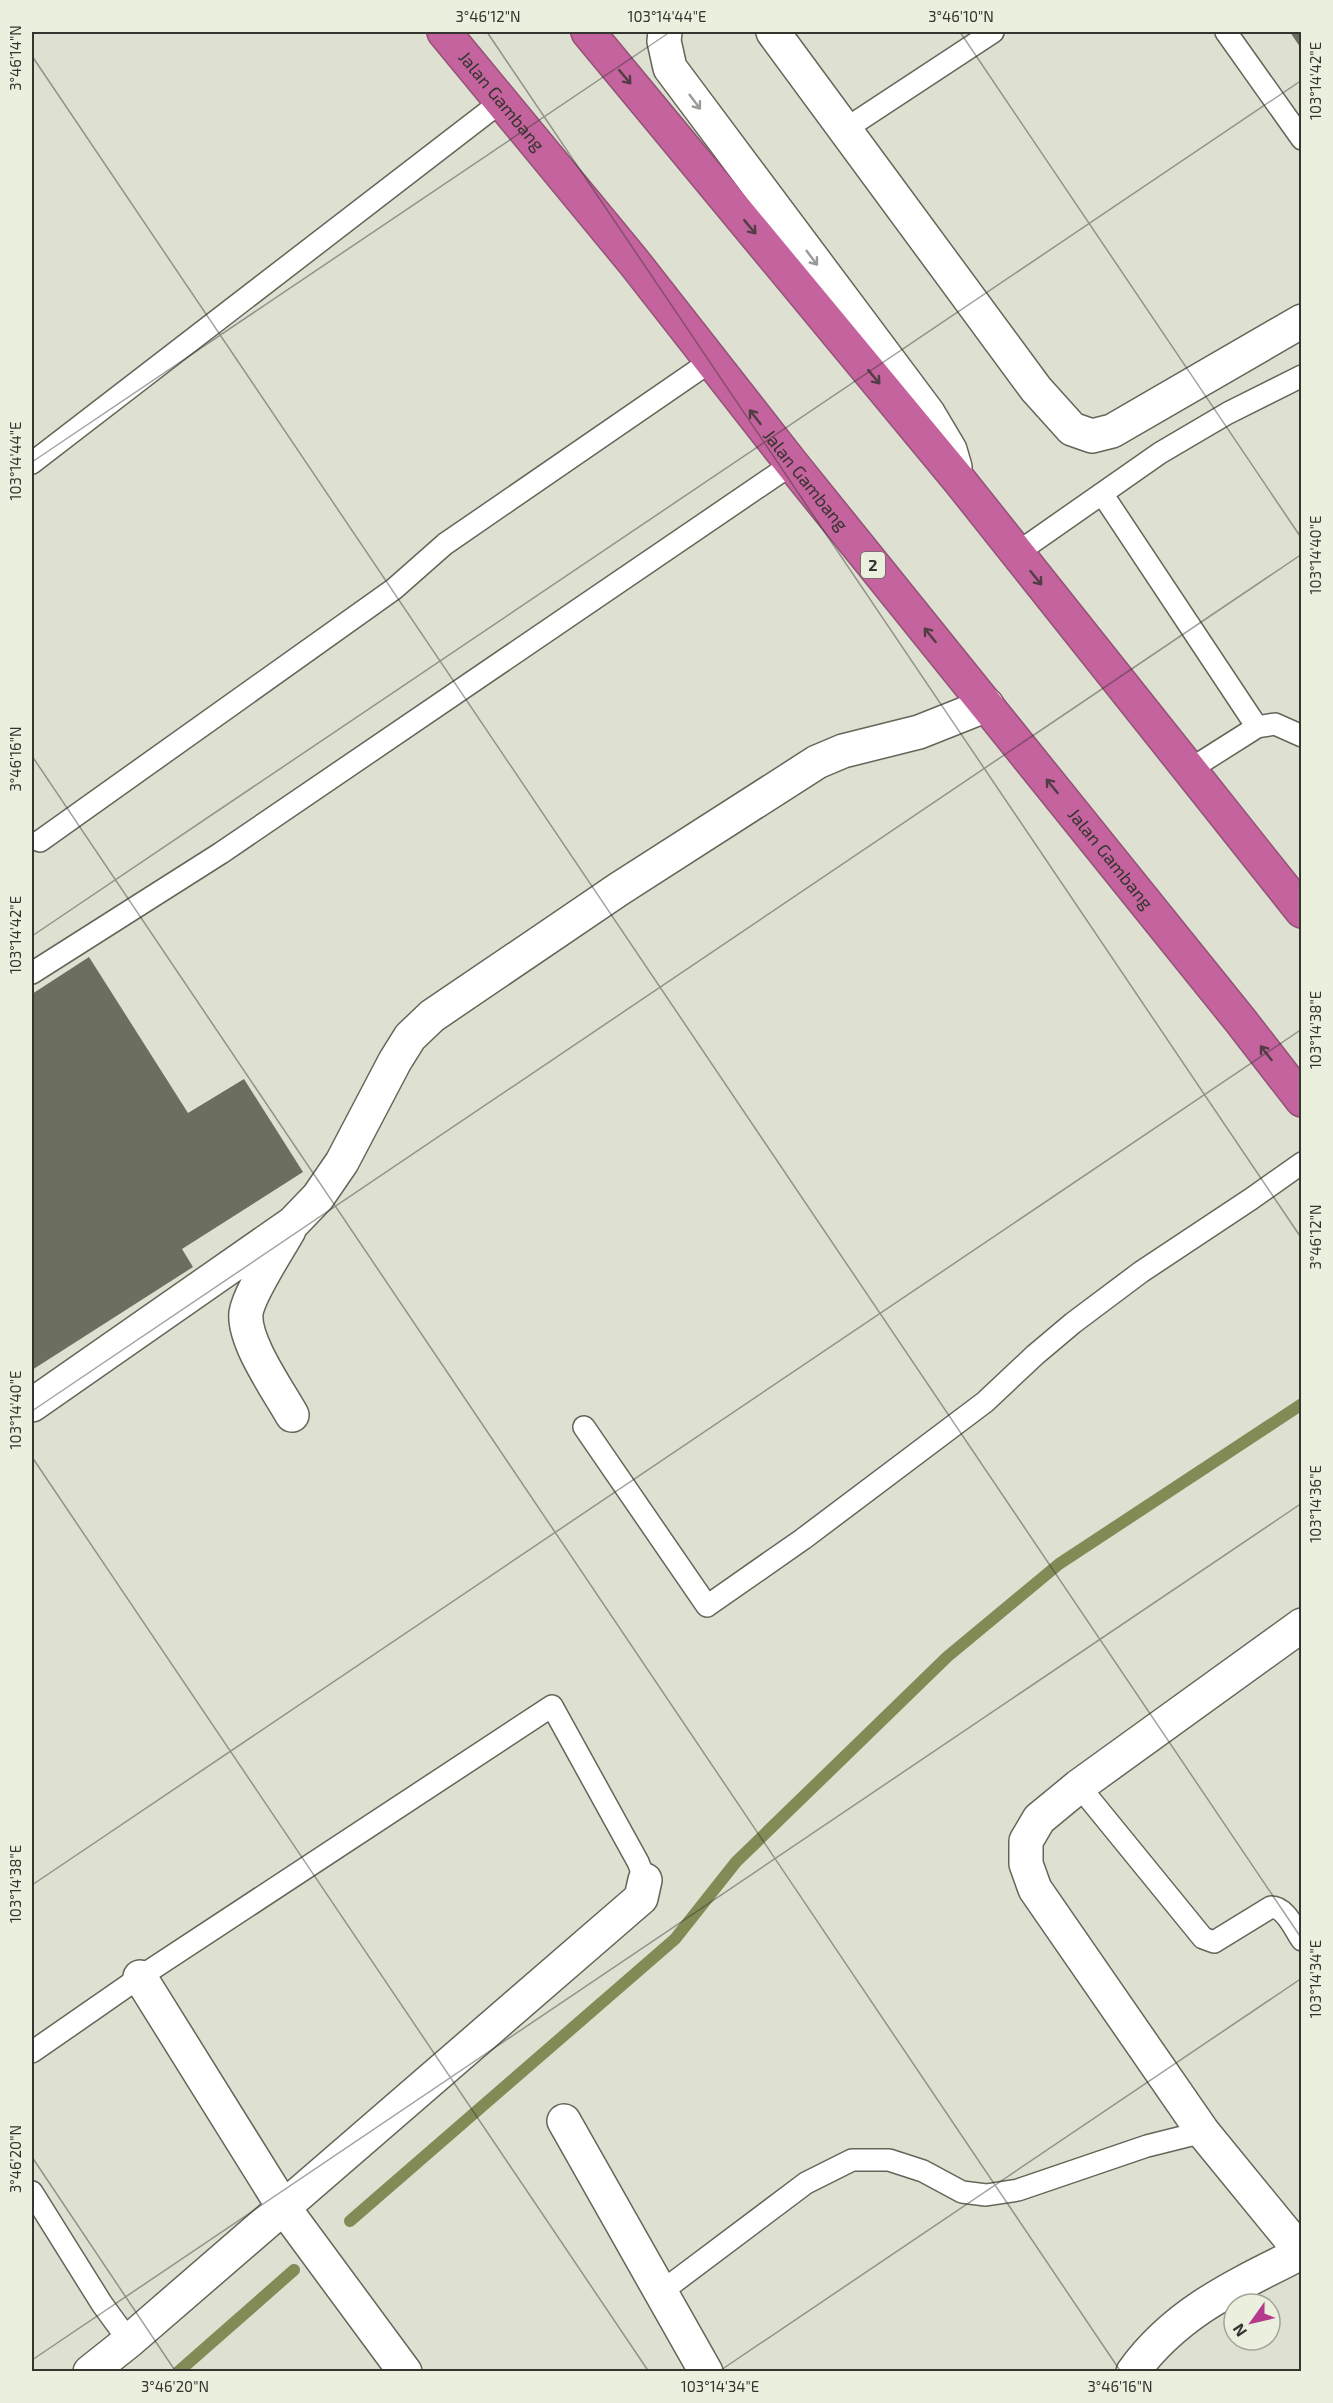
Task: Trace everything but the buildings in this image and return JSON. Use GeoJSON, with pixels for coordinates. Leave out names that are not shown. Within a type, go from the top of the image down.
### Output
{"type":"FeatureCollection","features":[{"type":"Feature","properties":{"kind":"highway","name":"Jalan Gambang"},"geometry":{"type":"LineString","coordinates":[[444,32],[633,261],[792,465],[1302,1100]]}},
{"type":"Feature","properties":{"kind":"highway"},"geometry":{"type":"LineString","coordinates":[[588,32],[959,480],[1189,770],[1300,905]]}},
{"type":"Feature","properties":{"kind":"street"},"geometry":{"type":"LineString","coordinates":[[665,32],[664,41],[670,68],[928,413],[950,450],[959,480]]}},
{"type":"Feature","properties":{"kind":"street"},"geometry":{"type":"LineString","coordinates":[[773,32],[1036,389],[1072,429],[1092,436],[1112,431],[1302,321]]}},
{"type":"Feature","properties":{"kind":"street"},"geometry":{"type":"LineString","coordinates":[[32,1405],[293,1223],[318,1197],[342,1162],[394,1061],[410,1037],[432,1016],[619,889],[817,762],[843,751],[919,732],[987,705]]}},
{"type":"Feature","properties":{"kind":"street"},"geometry":{"type":"LineString","coordinates":[[292,1415],[256,1350],[247,1330],[246,1313],[253,1295],[293,1223]]}},
{"type":"Feature","properties":{"kind":"street"},"geometry":{"type":"LineString","coordinates":[[1133,2372],[1150,2348],[1183,2319],[1226,2290],[1301,2253],[1203,2132],[1035,1889],[1026,1864],[1026,1841],[1039,1819],[1080,1786],[1302,1625]]}},
{"type":"Feature","properties":{"kind":"street"},"geometry":{"type":"LineString","coordinates":[[90,2372],[284,2208],[641,1898],[645,1880]]}},
{"type":"Feature","properties":{"kind":"street"},"geometry":{"type":"LineString","coordinates":[[140,1977],[284,2208],[405,2372]]}},
{"type":"Feature","properties":{"kind":"street"},"geometry":{"type":"LineString","coordinates":[[564,2121],[706,2372]]}},
{"type":"Feature","properties":{"kind":"lane"},"geometry":{"type":"LineString","coordinates":[[844,130],[993,32]]}},
{"type":"Feature","properties":{"kind":"lane"},"geometry":{"type":"LineString","coordinates":[[1226,32],[1302,139]]}},
{"type":"Feature","properties":{"kind":"lane"},"geometry":{"type":"LineString","coordinates":[[32,464],[502,102]]}},
{"type":"Feature","properties":{"kind":"lane"},"geometry":{"type":"LineString","coordinates":[[40,841],[394,589],[444,544],[711,361]]}},
{"type":"Feature","properties":{"kind":"lane"},"geometry":{"type":"LineString","coordinates":[[1017,553],[1160,453],[1228,413],[1302,376]]}},
{"type":"Feature","properties":{"kind":"lane"},"geometry":{"type":"LineString","coordinates":[[32,973],[221,853],[792,465]]}},
{"type":"Feature","properties":{"kind":"lane"},"geometry":{"type":"LineString","coordinates":[[1103,495],[1257,728]]}},
{"type":"Feature","properties":{"kind":"lane"},"geometry":{"type":"LineString","coordinates":[[1189,770],[1257,728],[1275,724],[1302,736]]}},
{"type":"Feature","properties":{"kind":"lane"},"geometry":{"type":"LineString","coordinates":[[584,1427],[707,1606],[803,1539],[985,1402],[1073,1323],[1141,1272],[1302,1163]]}},
{"type":"Feature","properties":{"kind":"lane"},"geometry":{"type":"LineString","coordinates":[[32,2052],[140,1977],[552,1706],[638,1862],[645,1880]]}},
{"type":"Feature","properties":{"kind":"lane"},"geometry":{"type":"LineString","coordinates":[[1080,1786],[1203,1938],[1214,1942],[1271,1907],[1276,1907],[1282,1911],[1302,1940]]}},
{"type":"Feature","properties":{"kind":"lane"},"geometry":{"type":"LineString","coordinates":[[661,2292],[806,2183],[852,2160],[889,2160],[923,2171],[962,2192],[986,2195],[1017,2190],[1147,2146],[1203,2132]]}},
{"type":"Feature","properties":{"kind":"lane"},"geometry":{"type":"LineString","coordinates":[[32,2192],[102,2304],[129,2341]]}},
{"type":"Feature","properties":{"kind":"waterway"},"geometry":{"type":"LineString","coordinates":[[350,2221],[675,1939],[736,1862],[947,1657],[1059,1564],[1302,1404]]}},
{"type":"Feature","properties":{"kind":"waterway"},"geometry":{"type":"LineString","coordinates":[[178,2372],[294,2270]]}}]}
